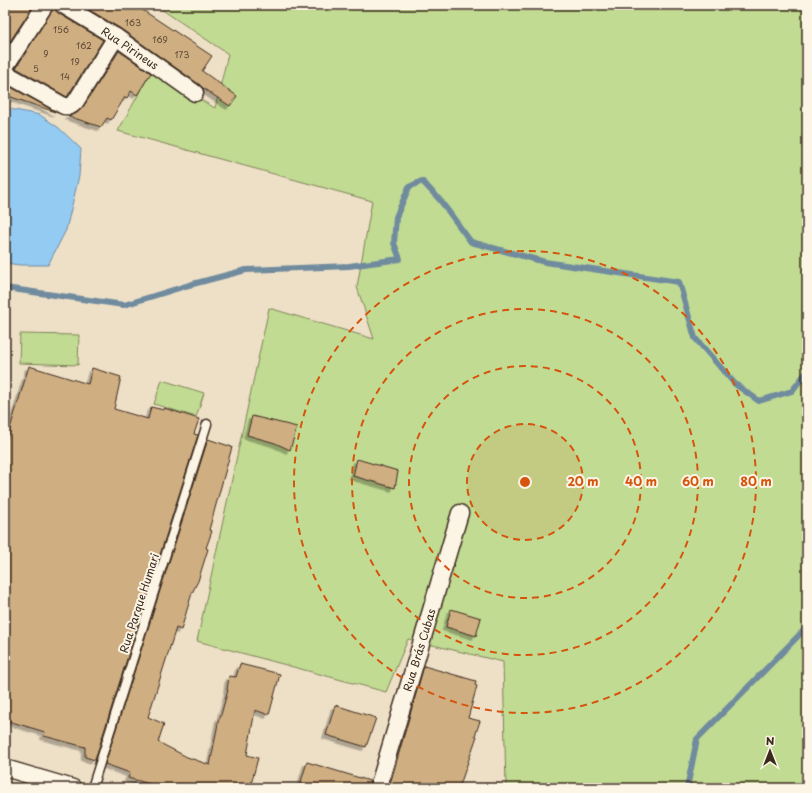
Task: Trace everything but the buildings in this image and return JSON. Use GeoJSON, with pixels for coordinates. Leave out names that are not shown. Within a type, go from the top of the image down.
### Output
{"type":"FeatureCollection","features":[{"type":"Feature","properties":{"kind":"street"},"geometry":{"type":"LineString","coordinates":[[5,66],[45,5]]}},
{"type":"Feature","properties":{"kind":"street","name":"Rua Pirineus"},"geometry":{"type":"LineString","coordinates":[[63,5],[116,37],[195,93]]}},
{"type":"Feature","properties":{"kind":"street"},"geometry":{"type":"LineString","coordinates":[[5,73],[68,107],[73,105],[116,37]]}},
{"type":"Feature","properties":{"kind":"street","name":"Rua Brás Cubas"},"geometry":{"type":"LineString","coordinates":[[378,788],[460,513]]}},
{"type":"Feature","properties":{"kind":"street"},"geometry":{"type":"LineString","coordinates":[[5,768],[73,788]]}},
{"type":"Feature","properties":{"kind":"lane","name":"Rua Parque Humari"},"geometry":{"type":"LineString","coordinates":[[92,788],[207,424]]}},
{"type":"Feature","properties":{"kind":"green space"},"geometry":{"type":"Polygon","coordinates":[[[155,5],[807,5],[807,788],[506,788],[503,662],[408,639],[386,692],[197,641],[269,308],[374,339],[357,287],[372,201],[118,131],[151,72],[215,108],[228,54],[155,5]]]}},
{"type":"Feature","properties":{"kind":"green space"},"geometry":{"type":"Polygon","coordinates":[[[20,334],[79,335],[78,365],[19,363],[20,334]]]}},
{"type":"Feature","properties":{"kind":"green space"},"geometry":{"type":"Polygon","coordinates":[[[162,380],[204,393],[196,417],[154,404],[162,380]]]}},
{"type":"Feature","properties":{"kind":"water"},"geometry":{"type":"Polygon","coordinates":[[[5,108],[40,115],[59,128],[81,149],[79,176],[66,230],[48,265],[20,265],[5,263],[5,108]]]}},
{"type":"Feature","properties":{"kind":"waterway"},"geometry":{"type":"LineString","coordinates":[[5,288],[124,305],[189,285],[246,270],[349,266],[400,259],[394,243],[396,217],[409,187],[422,181],[440,200],[471,242],[545,262],[679,282],[695,338],[735,384],[759,401],[792,391],[805,374],[807,375]]}},
{"type":"Feature","properties":{"kind":"waterway"},"geometry":{"type":"LineString","coordinates":[[687,788],[697,739],[807,627]]}}]}
